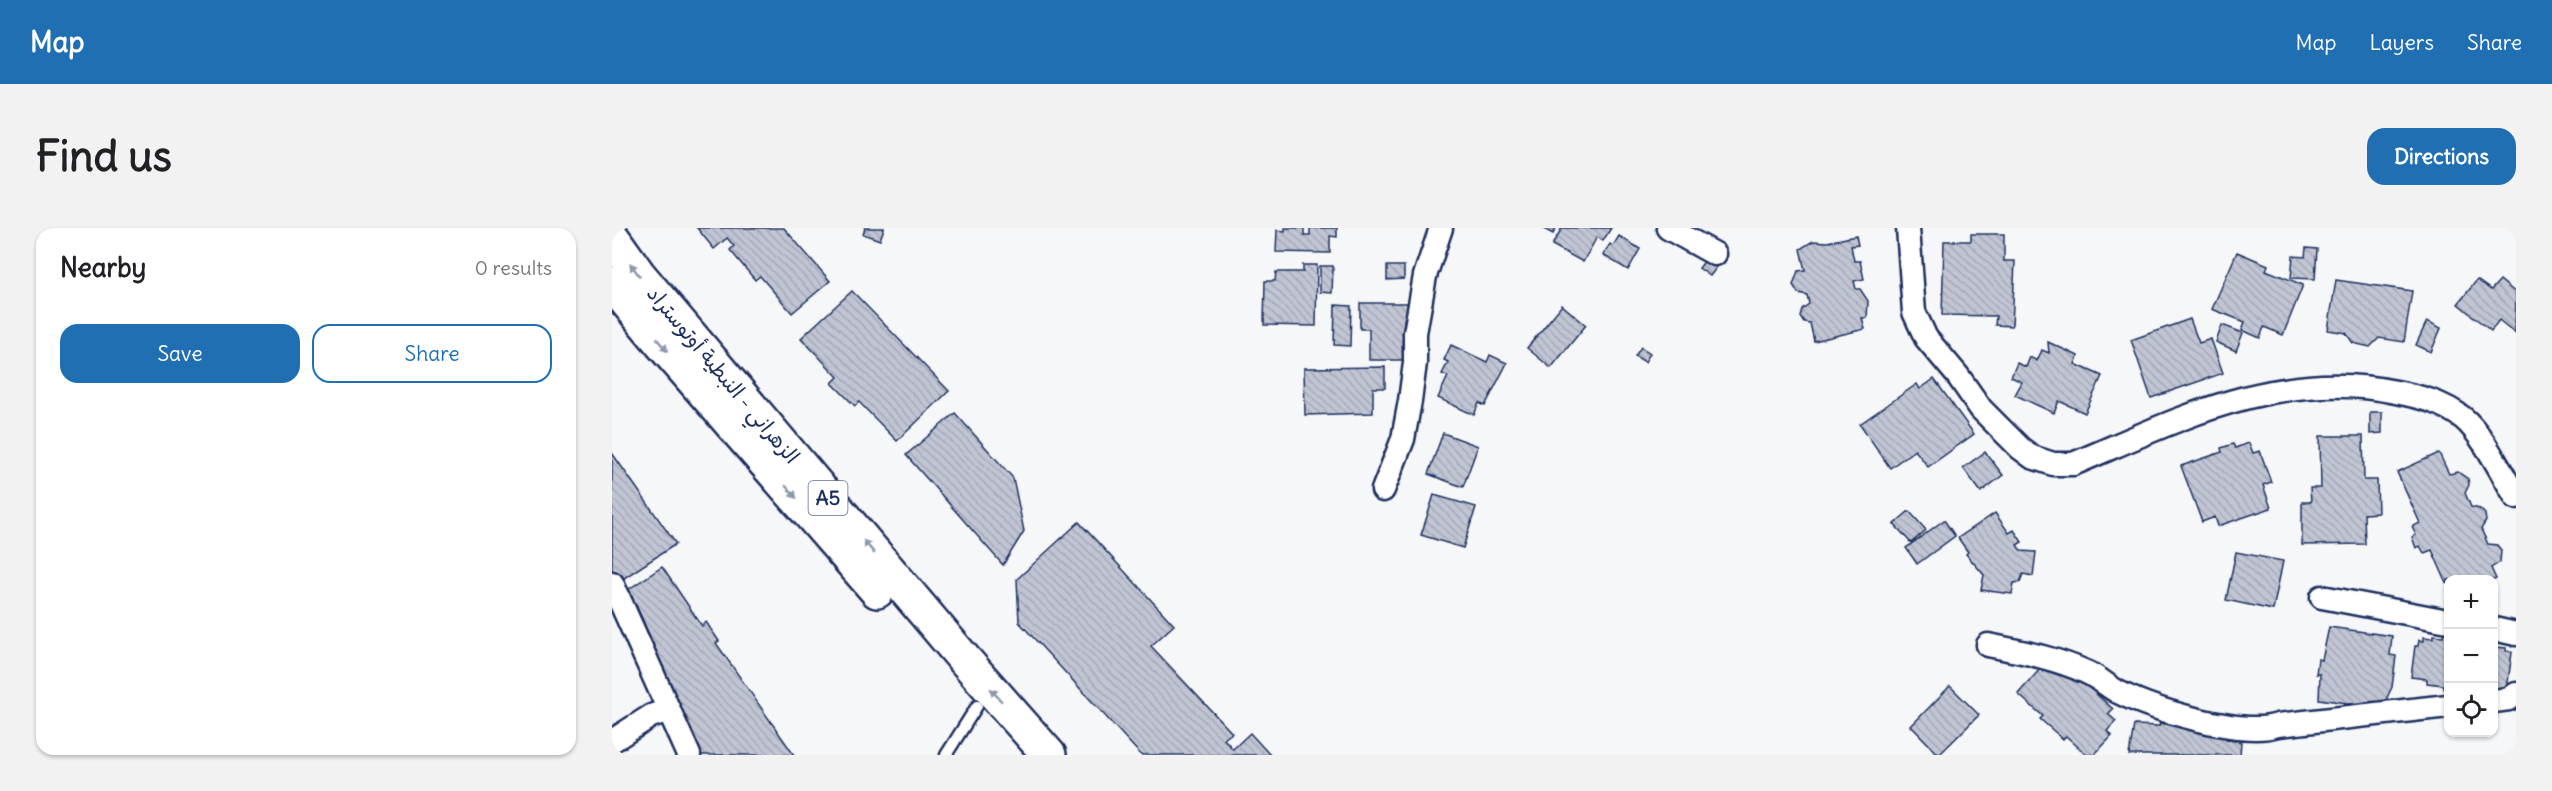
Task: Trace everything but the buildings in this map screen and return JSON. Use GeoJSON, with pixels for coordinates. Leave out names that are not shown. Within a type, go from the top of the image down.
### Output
{"type":"FeatureCollection","features":[{"type":"Feature","properties":{"kind":"highway","name":"الزهراني - النبطية أوتوستراد"},"geometry":{"type":"LineString","coordinates":[[612,237],[639,275],[964,659],[1049,755]]}},
{"type":"Feature","properties":{"kind":"highway","name":"الزهراني - النبطية أوتوستراد"},"geometry":{"type":"LineString","coordinates":[[612,284],[669,353],[1022,755]]}},
{"type":"Feature","properties":{"kind":"street"},"geometry":{"type":"LineString","coordinates":[[1383,490],[1403,439],[1415,363],[1415,333],[1425,276],[1441,228]]}},
{"type":"Feature","properties":{"kind":"street"},"geometry":{"type":"LineString","coordinates":[[1668,228],[1715,254]]}},
{"type":"Feature","properties":{"kind":"street"},"geometry":{"type":"LineString","coordinates":[[1908,228],[1914,312],[1926,338],[1958,376],[1981,409],[2032,457],[2053,464],[2073,464],[2227,401],[2296,387],[2366,386],[2432,400],[2464,419],[2486,447],[2516,497]]}},
{"type":"Feature","properties":{"kind":"street"},"geometry":{"type":"LineString","coordinates":[[612,583],[689,755]]}},
{"type":"Feature","properties":{"kind":"street"},"geometry":{"type":"LineString","coordinates":[[2322,597],[2444,620]]}},
{"type":"Feature","properties":{"kind":"street"},"geometry":{"type":"LineString","coordinates":[[2498,630],[2516,634]]}},
{"type":"Feature","properties":{"kind":"street"},"geometry":{"type":"LineString","coordinates":[[1988,645],[2048,657],[2088,672],[2116,691],[2144,704],[2176,714],[2239,727],[2266,729],[2278,725],[2444,706]]}},
{"type":"Feature","properties":{"kind":"street"},"geometry":{"type":"LineString","coordinates":[[2498,700],[2509,699],[2516,694]]}},
{"type":"Feature","properties":{"kind":"street"},"geometry":{"type":"LineString","coordinates":[[612,741],[651,716],[669,710]]}},
{"type":"Feature","properties":{"kind":"lane"},"geometry":{"type":"LineString","coordinates":[[946,755],[977,706]]}}]}
